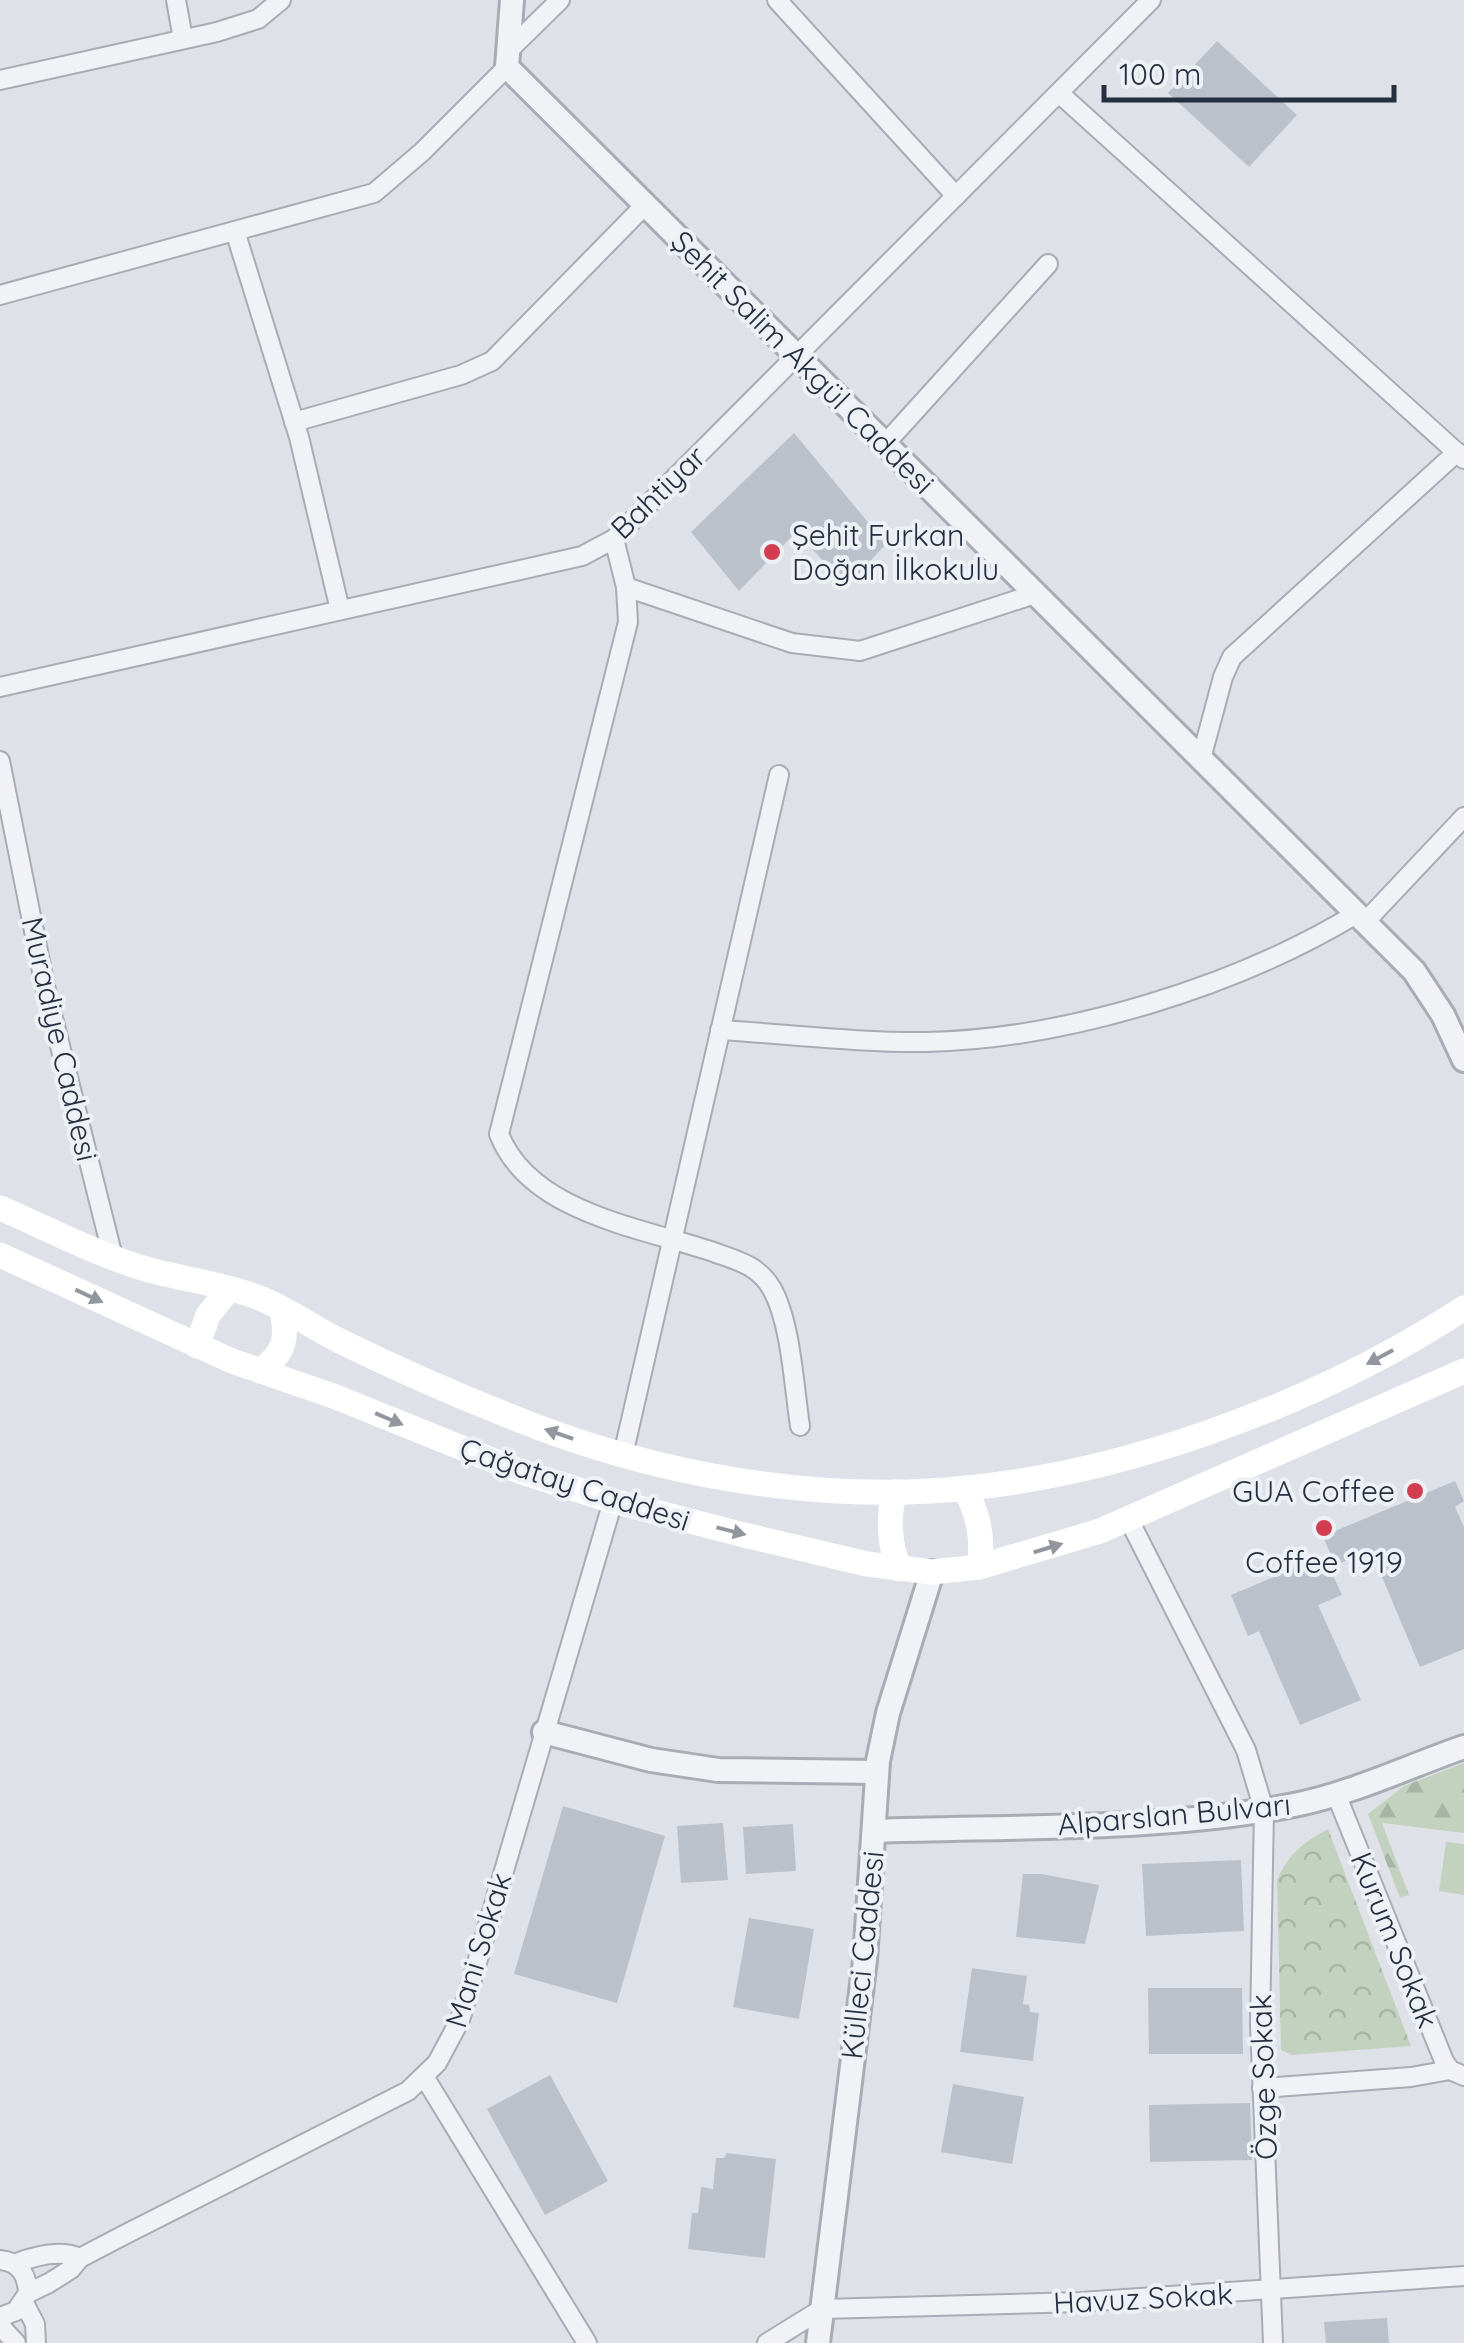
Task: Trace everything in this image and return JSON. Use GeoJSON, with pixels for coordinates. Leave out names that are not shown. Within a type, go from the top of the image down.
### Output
{"type":"FeatureCollection","features":[{"type":"Feature","properties":{"kind":"main road","name":"Çağatay Caddesi"},"geometry":{"type":"LineString","coordinates":[[0,1208],[113,1257],[166,1275],[256,1296],[424,1380],[539,1428],[622,1455],[742,1480],[812,1488],[894,1492],[965,1488],[1079,1468],[1231,1424],[1368,1364],[1464,1308]]}},
{"type":"Feature","properties":{"kind":"main road","name":"Çağatay Caddesi"},"geometry":{"type":"LineString","coordinates":[[0,1256],[197,1346],[519,1471],[614,1501],[818,1553],[932,1572],[979,1567],[1128,1520],[1464,1371]]}},
{"type":"Feature","properties":{"kind":"main road"},"geometry":{"type":"LineString","coordinates":[[197,1346],[208,1315],[229,1289]]}},
{"type":"Feature","properties":{"kind":"main road"},"geometry":{"type":"LineString","coordinates":[[260,1371],[284,1344],[281,1309]]}},
{"type":"Feature","properties":{"kind":"main road"},"geometry":{"type":"LineString","coordinates":[[965,1488],[980,1524],[979,1567]]}},
{"type":"Feature","properties":{"kind":"main road"},"geometry":{"type":"LineString","coordinates":[[894,1492],[890,1540],[899,1569]]}},
{"type":"Feature","properties":{"kind":"street"},"geometry":{"type":"LineString","coordinates":[[176,0],[183,38]]}},
{"type":"Feature","properties":{"kind":"street"},"geometry":{"type":"LineString","coordinates":[[0,80],[258,19],[281,0]]}},
{"type":"Feature","properties":{"kind":"street"},"geometry":{"type":"LineString","coordinates":[[508,59],[512,0]]}},
{"type":"Feature","properties":{"kind":"street"},"geometry":{"type":"LineString","coordinates":[[0,295],[374,192],[422,152],[560,0]]}},
{"type":"Feature","properties":{"kind":"street"},"geometry":{"type":"LineString","coordinates":[[776,0],[956,196]]}},
{"type":"Feature","properties":{"kind":"street","name":"Bahtiyar"},"geometry":{"type":"LineString","coordinates":[[0,687],[582,556],[614,539],[1151,0]]}},
{"type":"Feature","properties":{"kind":"street","name":"Şehit Salim Akgül Caddesi"},"geometry":{"type":"LineString","coordinates":[[508,59],[645,205],[1414,970],[1443,1015],[1464,1060]]}},
{"type":"Feature","properties":{"kind":"street"},"geometry":{"type":"LineString","coordinates":[[1059,93],[1460,456],[1232,657],[1200,759]]}},
{"type":"Feature","properties":{"kind":"street"},"geometry":{"type":"LineString","coordinates":[[294,422],[461,375],[492,362],[645,205]]}},
{"type":"Feature","properties":{"kind":"street"},"geometry":{"type":"LineString","coordinates":[[236,230],[294,422],[340,610]]}},
{"type":"Feature","properties":{"kind":"street"},"geometry":{"type":"LineString","coordinates":[[885,444],[1048,264]]}},
{"type":"Feature","properties":{"kind":"street"},"geometry":{"type":"LineString","coordinates":[[614,539],[626,588],[628,622],[499,1134],[505,1150],[518,1166],[572,1205],[601,1218],[755,1267],[773,1290],[783,1323],[800,1426]]}},
{"type":"Feature","properties":{"kind":"street"},"geometry":{"type":"LineString","coordinates":[[626,588],[792,644],[860,652],[1035,594]]}},
{"type":"Feature","properties":{"kind":"street","name":"Muradiye Caddesi"},"geometry":{"type":"LineString","coordinates":[[0,761],[45,986],[113,1257]]}},
{"type":"Feature","properties":{"kind":"street"},"geometry":{"type":"LineString","coordinates":[[622,1455],[779,775]]}},
{"type":"Feature","properties":{"kind":"street"},"geometry":{"type":"LineString","coordinates":[[720,1030],[927,1042],[1029,1032],[1122,1011],[1236,973],[1360,918],[1464,816]]}},
{"type":"Feature","properties":{"kind":"street","name":"Mani Sokak"},"geometry":{"type":"LineString","coordinates":[[0,2318],[16,2311],[26,2298],[72,2270],[80,2258],[386,2103],[426,2078],[446,2050],[460,2020],[614,1501]]}},
{"type":"Feature","properties":{"kind":"street","name":"Özge Sokak"},"geometry":{"type":"LineString","coordinates":[[1128,1520],[1246,1750],[1264,1810],[1260,2005],[1273,2343]]}},
{"type":"Feature","properties":{"kind":"street","name":"Külleci Caddesi"},"geometry":{"type":"LineString","coordinates":[[818,2343],[865,1960],[877,1772],[888,1712],[932,1572]]}},
{"type":"Feature","properties":{"kind":"street"},"geometry":{"type":"LineString","coordinates":[[544,1732],[651,1760],[718,1770],[877,1772]]}},
{"type":"Feature","properties":{"kind":"street","name":"Alparslan Bulvarı"},"geometry":{"type":"LineString","coordinates":[[874,1830],[1093,1824],[1264,1810],[1336,1794],[1464,1747]]}},
{"type":"Feature","properties":{"kind":"street","name":"Kurum Sokak"},"geometry":{"type":"LineString","coordinates":[[1336,1794],[1457,2073]]}},
{"type":"Feature","properties":{"kind":"street"},"geometry":{"type":"LineString","coordinates":[[1262,2088],[1457,2073]]}},
{"type":"Feature","properties":{"kind":"street"},"geometry":{"type":"LineString","coordinates":[[426,2078],[587,2343]]}},
{"type":"Feature","properties":{"kind":"street","name":"Mani Sokak"},"geometry":{"type":"LineString","coordinates":[[7,2262],[72,2254],[80,2258]]}},
{"type":"Feature","properties":{"kind":"street"},"geometry":{"type":"LineString","coordinates":[[7,2262],[22,2271],[36,2343]]}},
{"type":"Feature","properties":{"kind":"street","name":"Havuz Sokak"},"geometry":{"type":"LineString","coordinates":[[822,2309],[1081,2302],[1464,2276]]}},
{"type":"Feature","properties":{"kind":"street"},"geometry":{"type":"LineString","coordinates":[[767,2343],[822,2309]]}},
{"type":"Feature","properties":{"kind":"street"},"geometry":{"type":"LineString","coordinates":[[0,2318],[3,2329],[16,2343]]}},
{"type":"Feature","properties":{"kind":"green space"},"geometry":{"type":"Polygon","coordinates":[[[1464,1763],[1464,1833],[1382,1823],[1409,1895],[1400,1898],[1368,1814],[1404,1786],[1464,1763]]]}},
{"type":"Feature","properties":{"kind":"green space"},"geometry":{"type":"Polygon","coordinates":[[[1328,1829],[1411,2046],[1292,2055],[1281,2050],[1277,1880],[1298,1850],[1328,1829]]]}},
{"type":"Feature","properties":{"kind":"green space"},"geometry":{"type":"Polygon","coordinates":[[[1446,1842],[1464,1844],[1464,1895],[1439,1891],[1446,1842]]]}},
{"type":"Feature","properties":{"kind":"building"},"geometry":{"type":"Polygon","coordinates":[[[1217,41],[1297,115],[1249,167],[1168,93],[1217,41]]]}},
{"type":"Feature","properties":{"kind":"building","name":"Şehit Furkan Doğan İlkokulu"},"geometry":{"type":"Polygon","coordinates":[[[794,433],[886,544],[847,586],[796,532],[739,591],[691,532],[794,433]]]}},
{"type":"Feature","properties":{"kind":"building"},"geometry":{"type":"Polygon","coordinates":[[[1455,1481],[1464,1501],[1455,1507],[1464,1527],[1464,1649],[1420,1667],[1371,1551],[1335,1565],[1323,1536],[1455,1481]]]}},
{"type":"Feature","properties":{"kind":"building"},"geometry":{"type":"Polygon","coordinates":[[[1324,1556],[1342,1595],[1318,1605],[1361,1700],[1300,1725],[1259,1631],[1248,1636],[1231,1595],[1324,1556]]]}},
{"type":"Feature","properties":{"kind":"building"},"geometry":{"type":"Polygon","coordinates":[[[563,1806],[665,1836],[617,2003],[514,1974],[563,1806]]]}},
{"type":"Feature","properties":{"kind":"building"},"geometry":{"type":"Polygon","coordinates":[[[723,1823],[728,1880],[681,1883],[677,1826],[723,1823]]]}},
{"type":"Feature","properties":{"kind":"building"},"geometry":{"type":"Polygon","coordinates":[[[793,1824],[796,1871],[746,1874],[743,1827],[793,1824]]]}},
{"type":"Feature","properties":{"kind":"building"},"geometry":{"type":"Polygon","coordinates":[[[1241,1860],[1244,1931],[1146,1936],[1142,1864],[1241,1860]]]}},
{"type":"Feature","properties":{"kind":"building"},"geometry":{"type":"Polygon","coordinates":[[[1023,1874],[1099,1885],[1085,1944],[1016,1937],[1023,1874]]]}},
{"type":"Feature","properties":{"kind":"building"},"geometry":{"type":"Polygon","coordinates":[[[749,1918],[814,1929],[799,2019],[733,2007],[749,1918]]]}},
{"type":"Feature","properties":{"kind":"building"},"geometry":{"type":"Polygon","coordinates":[[[972,1968],[1027,1976],[1023,2004],[1029,2005],[1030,2012],[1039,2013],[1033,2061],[960,2052],[972,1968]]]}},
{"type":"Feature","properties":{"kind":"building"},"geometry":{"type":"Polygon","coordinates":[[[1148,1988],[1242,1988],[1243,2054],[1149,2054],[1148,1988]]]}},
{"type":"Feature","properties":{"kind":"building"},"geometry":{"type":"Polygon","coordinates":[[[550,2075],[608,2181],[545,2215],[487,2109],[550,2075]]]}},
{"type":"Feature","properties":{"kind":"building"},"geometry":{"type":"Polygon","coordinates":[[[953,2084],[1024,2097],[1012,2164],[941,2152],[953,2084]]]}},
{"type":"Feature","properties":{"kind":"building"},"geometry":{"type":"Polygon","coordinates":[[[1250,2103],[1252,2160],[1150,2162],[1149,2105],[1250,2103]]]}},
{"type":"Feature","properties":{"kind":"building"},"geometry":{"type":"Polygon","coordinates":[[[727,2153],[776,2159],[765,2258],[688,2249],[692,2213],[698,2213],[701,2187],[713,2189],[716,2158],[724,2158],[727,2153]]]}},
{"type":"Feature","properties":{"kind":"building"},"geometry":{"type":"Polygon","coordinates":[[[1387,2318],[1389,2343],[1326,2343],[1324,2322],[1387,2318]]]}},
{"type":"Feature","properties":{"kind":"place","name":"Şehit Furkan Doğan İlkokulu"},"geometry":{"type":"Point","coordinates":[772,552]}},
{"type":"Feature","properties":{"kind":"place","name":"GUA Coffee"},"geometry":{"type":"Point","coordinates":[1415,1491]}},
{"type":"Feature","properties":{"kind":"place","name":"Coffee 1919"},"geometry":{"type":"Point","coordinates":[1324,1528]}}]}
